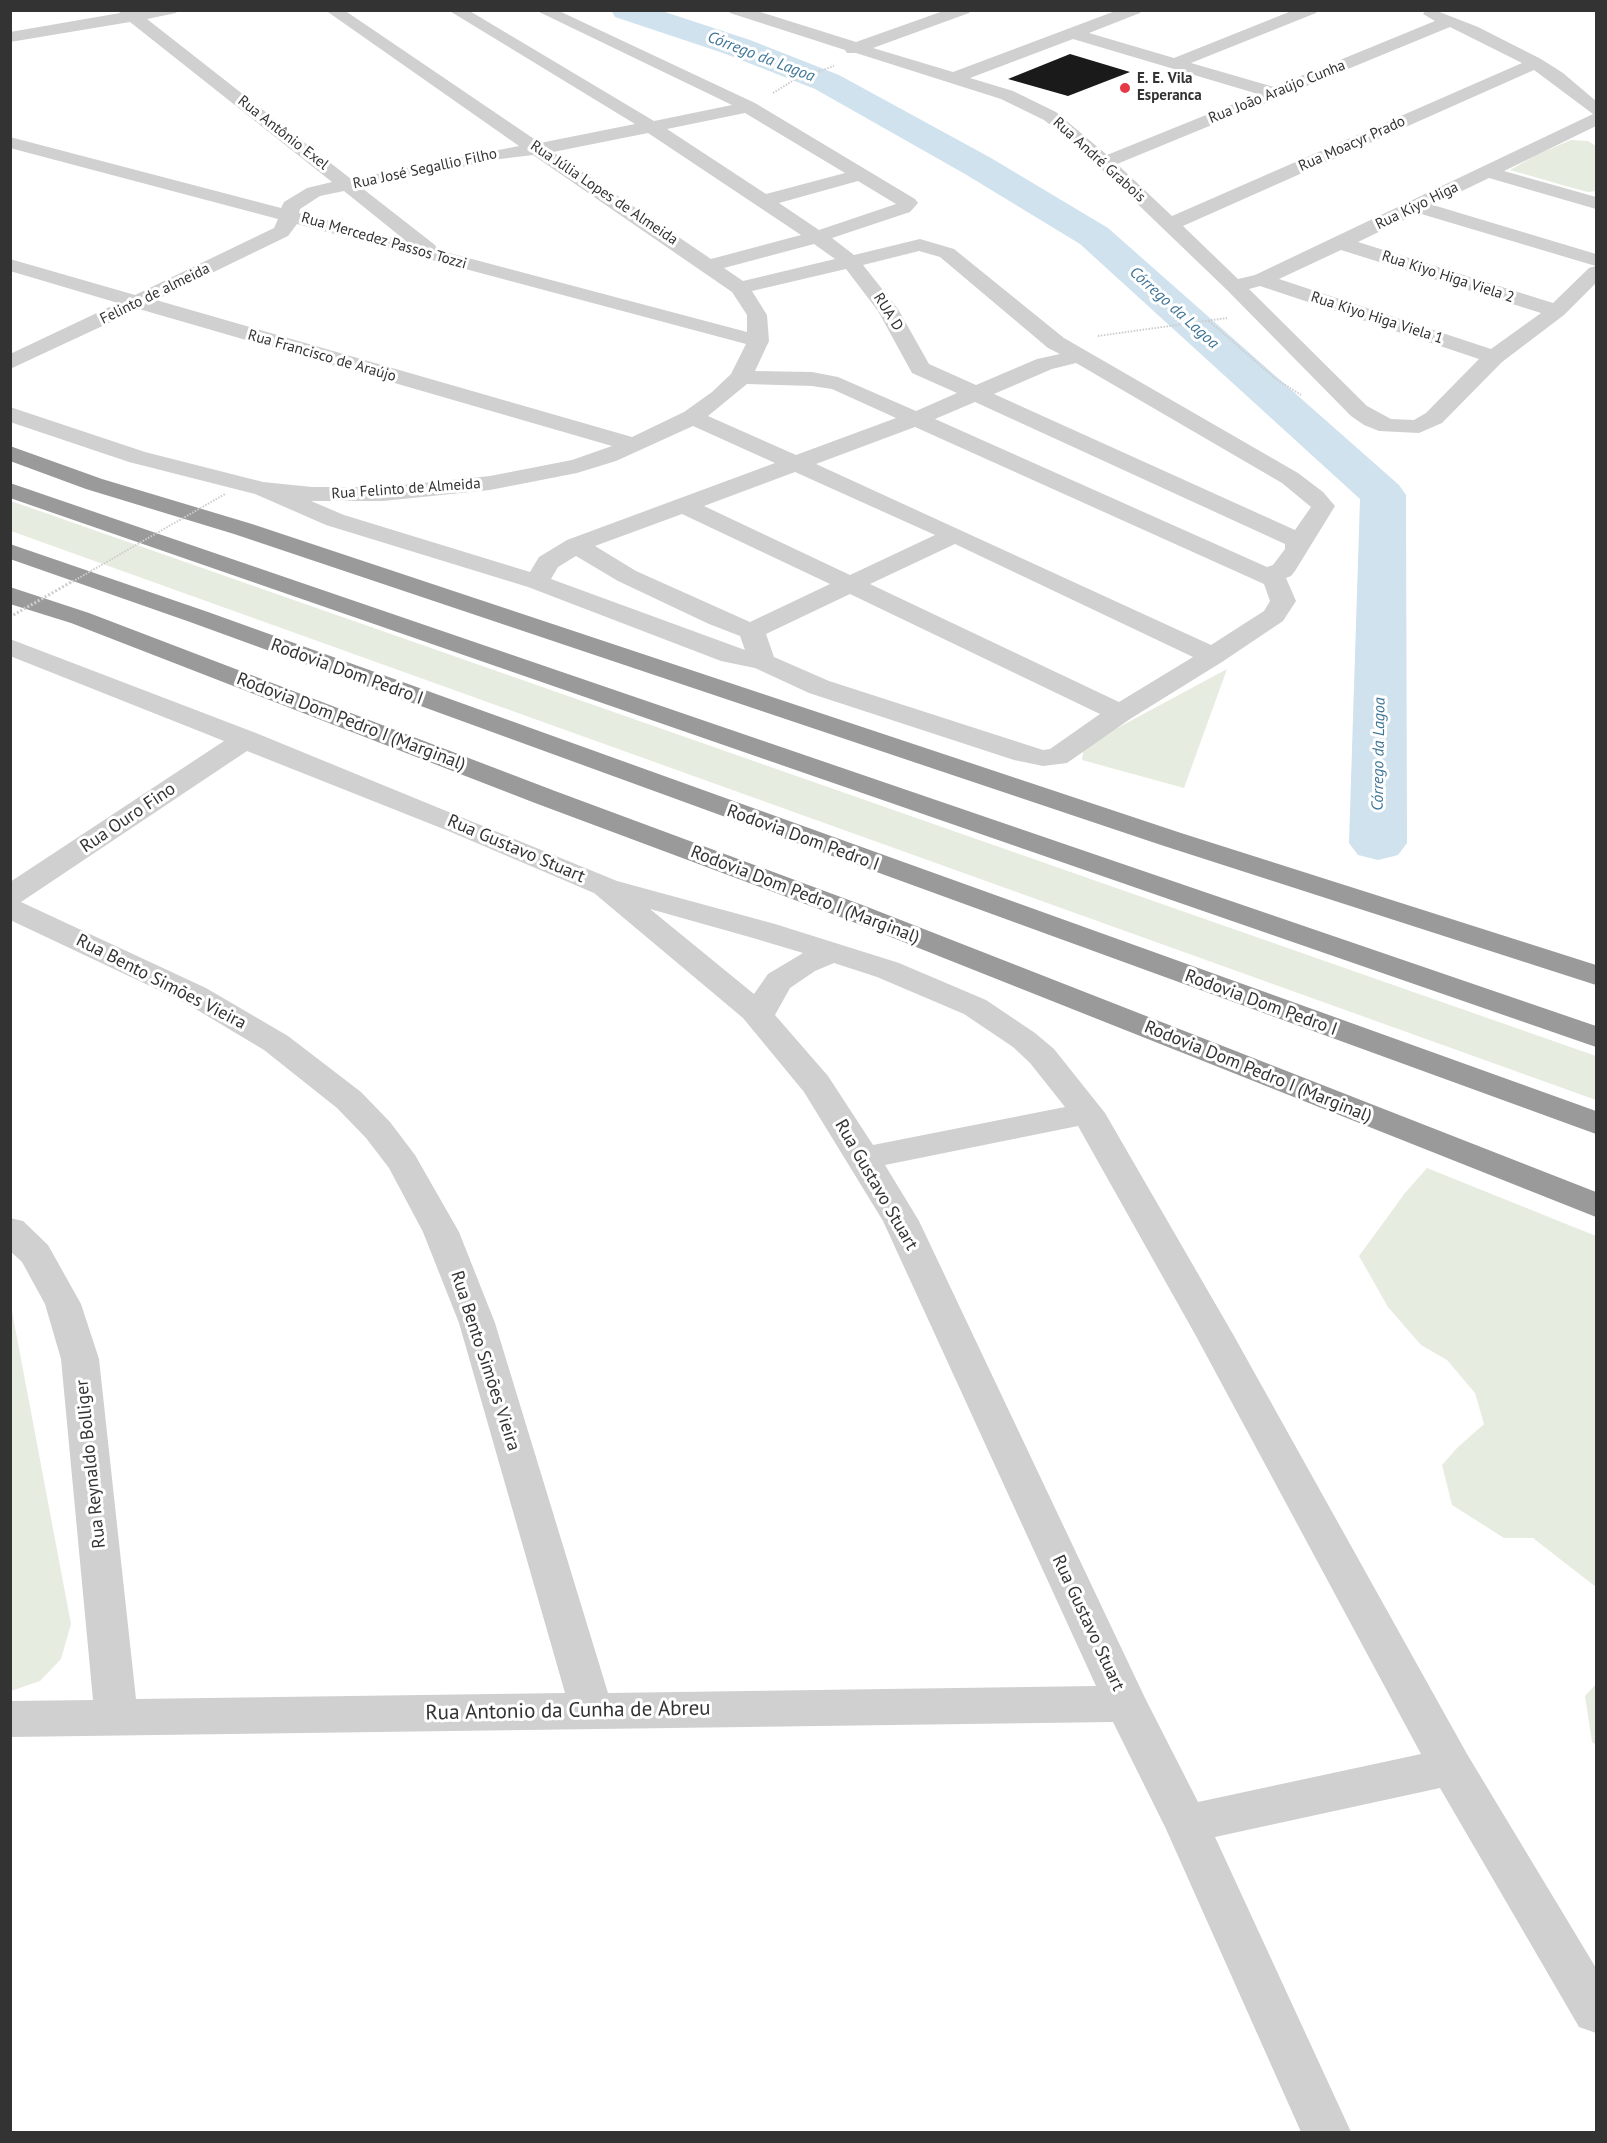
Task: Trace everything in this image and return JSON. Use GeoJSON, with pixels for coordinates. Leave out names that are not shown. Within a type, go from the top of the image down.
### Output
{"type":"FeatureCollection","features":[{"type":"Feature","properties":{"kind":"highway"},"geometry":{"type":"LineString","coordinates":[[10,453],[94,484],[243,529],[1171,839],[1596,975]]}},
{"type":"Feature","properties":{"kind":"highway"},"geometry":{"type":"LineString","coordinates":[[10,490],[1596,1037]]}},
{"type":"Feature","properties":{"kind":"highway","name":"Rodovia Dom Pedro I"},"geometry":{"type":"LineString","coordinates":[[10,551],[1596,1123]]}},
{"type":"Feature","properties":{"kind":"highway","name":"Rodovia Dom Pedro I (Marginal)"},"geometry":{"type":"LineString","coordinates":[[10,595],[80,618],[545,797],[854,912],[1596,1205]]}},
{"type":"Feature","properties":{"kind":"highway"},"geometry":{"type":"LineString","coordinates":[[1461,1153],[1596,1198]]}},
{"type":"Feature","properties":{"kind":"street"},"geometry":{"type":"LineString","coordinates":[[10,37],[130,14],[170,10]]}},
{"type":"Feature","properties":{"kind":"street","name":"Rua Júlia Lopes de Almeida"},"geometry":{"type":"LineString","coordinates":[[333,10],[740,288],[757,315],[758,341]]}},
{"type":"Feature","properties":{"kind":"street","name":"RUA D"},"geometry":{"type":"LineString","coordinates":[[456,10],[652,127],[850,261],[888,309],[920,368],[1283,534],[1298,543]]}},
{"type":"Feature","properties":{"kind":"street"},"geometry":{"type":"LineString","coordinates":[[543,10],[664,64],[749,107],[908,203],[918,212],[920,245]]}},
{"type":"Feature","properties":{"kind":"street","name":"Rua André Grabois"},"geometry":{"type":"LineString","coordinates":[[736,10],[853,49],[1007,95],[1050,116],[1104,162],[1234,286],[1359,411],[1387,426],[1405,428],[1419,426],[1434,418],[1494,357],[1557,312],[1596,272]]}},
{"type":"Feature","properties":{"kind":"street"},"geometry":{"type":"LineString","coordinates":[[766,20],[794,10]]}},
{"type":"Feature","properties":{"kind":"street"},"geometry":{"type":"LineString","coordinates":[[853,49],[963,10]]}},
{"type":"Feature","properties":{"kind":"street"},"geometry":{"type":"LineString","coordinates":[[954,78],[1134,10]]}},
{"type":"Feature","properties":{"kind":"street"},"geometry":{"type":"LineString","coordinates":[[1176,63],[1310,10]]}},
{"type":"Feature","properties":{"kind":"street"},"geometry":{"type":"LineString","coordinates":[[1422,10],[1472,30],[1535,63],[1557,77],[1596,110]]}},
{"type":"Feature","properties":{"kind":"street","name":"Rua Antônio Exel"},"geometry":{"type":"LineString","coordinates":[[130,14],[439,258]]}},
{"type":"Feature","properties":{"kind":"street","name":"Rua João Araújo Cunha"},"geometry":{"type":"LineString","coordinates":[[1104,162],[1450,21]]}},
{"type":"Feature","properties":{"kind":"street"},"geometry":{"type":"LineString","coordinates":[[1072,33],[1275,93]]}},
{"type":"Feature","properties":{"kind":"street","name":"Rua Moacyr Prado"},"geometry":{"type":"LineString","coordinates":[[1169,225],[1535,63]]}},
{"type":"Feature","properties":{"kind":"street","name":"Rua José Segallio Filho"},"geometry":{"type":"LineString","coordinates":[[288,214],[291,206],[304,196],[348,185],[500,153],[539,149],[749,107]]}},
{"type":"Feature","properties":{"kind":"street","name":"Rua Kiyo Higa"},"geometry":{"type":"LineString","coordinates":[[1234,286],[1261,280],[1596,119]]}},
{"type":"Feature","properties":{"kind":"street","name":"Rua Mercedez Passos Tozzi"},"geometry":{"type":"LineString","coordinates":[[14,132],[46,151],[288,214],[439,258],[758,341]]}},
{"type":"Feature","properties":{"kind":"street"},"geometry":{"type":"LineString","coordinates":[[1488,172],[1596,203]]}},
{"type":"Feature","properties":{"kind":"street"},"geometry":{"type":"LineString","coordinates":[[763,201],[860,175]]}},
{"type":"Feature","properties":{"kind":"street"},"geometry":{"type":"LineString","coordinates":[[710,266],[816,237],[903,208],[908,203]]}},
{"type":"Feature","properties":{"kind":"street"},"geometry":{"type":"LineString","coordinates":[[1416,206],[1596,260]]}},
{"type":"Feature","properties":{"kind":"street","name":"Felinto de almeida"},"geometry":{"type":"LineString","coordinates":[[10,363],[281,232],[287,224],[288,214]]}},
{"type":"Feature","properties":{"kind":"street","name":"Rua Kiyo Higa Viela 2"},"geometry":{"type":"LineString","coordinates":[[1340,243],[1557,312]]}},
{"type":"Feature","properties":{"kind":"street"},"geometry":{"type":"LineString","coordinates":[[740,288],[920,245],[947,253],[1056,343],[1290,478],[1315,496],[1323,506],[1298,543],[1297,549],[1282,571],[1264,575]]}},
{"type":"Feature","properties":{"kind":"street","name":"Rua Francisco de Araújo"},"geometry":{"type":"LineString","coordinates":[[10,265],[634,445]]}},
{"type":"Feature","properties":{"kind":"street","name":"Rua Kiyo Higa Viela 1"},"geometry":{"type":"LineString","coordinates":[[1261,280],[1494,357]]}},
{"type":"Feature","properties":{"kind":"street"},"geometry":{"type":"LineString","coordinates":[[692,417],[720,397],[741,376],[758,341]]}},
{"type":"Feature","properties":{"kind":"street"},"geometry":{"type":"LineString","coordinates":[[537,582],[548,562],[576,545],[915,419],[1045,364],[1079,356]]}},
{"type":"Feature","properties":{"kind":"street"},"geometry":{"type":"LineString","coordinates":[[263,489],[334,520],[537,582],[730,656],[764,662],[819,687],[1042,758],[1057,757],[1120,713],[1213,656],[1274,616],[1283,601],[1275,580],[826,380],[741,376]]}},
{"type":"Feature","properties":{"kind":"street","name":"Rua Felinto de Almeida"},"geometry":{"type":"LineString","coordinates":[[10,414],[137,457],[263,489],[312,494],[437,490],[490,483],[577,466],[634,445],[692,417]]}},
{"type":"Feature","properties":{"kind":"street"},"geometry":{"type":"LineString","coordinates":[[692,417],[955,535],[1213,656]]}},
{"type":"Feature","properties":{"kind":"street"},"geometry":{"type":"LineString","coordinates":[[352,526],[340,518],[339,513],[341,506],[360,494]]}},
{"type":"Feature","properties":{"kind":"street"},"geometry":{"type":"LineString","coordinates":[[685,506],[1120,713]]}},
{"type":"Feature","properties":{"kind":"street"},"geometry":{"type":"LineString","coordinates":[[751,631],[955,535]]}},
{"type":"Feature","properties":{"kind":"street"},"geometry":{"type":"LineString","coordinates":[[576,545],[627,576],[717,619],[751,631],[764,662]]}},
{"type":"Feature","properties":{"kind":"street","name":"Rua Gustavo Stuart"},"geometry":{"type":"LineString","coordinates":[[10,647],[246,739],[605,887],[758,1017],[816,1084],[901,1221],[1126,1704],[1186,1824],[1326,2133]]}},
{"type":"Feature","properties":{"kind":"street","name":"Rua Ouro Fino"},"geometry":{"type":"LineString","coordinates":[[10,897],[246,739]]}},
{"type":"Feature","properties":{"kind":"street"},"geometry":{"type":"LineString","coordinates":[[605,887],[888,970],[975,1007],[1024,1040],[1042,1056],[1088,1113],[1215,1336],[1452,1767],[1596,2011]]}},
{"type":"Feature","properties":{"kind":"street","name":"Rua Bento Simões Vieira"},"geometry":{"type":"LineString","coordinates":[[10,908],[195,995],[276,1043],[350,1100],[403,1162],[441,1232],[477,1323],[592,1711]]}},
{"type":"Feature","properties":{"kind":"street"},"geometry":{"type":"LineString","coordinates":[[758,1017],[779,981],[804,964],[832,952]]}},
{"type":"Feature","properties":{"kind":"street"},"geometry":{"type":"LineString","coordinates":[[864,1158],[1088,1113]]}},
{"type":"Feature","properties":{"kind":"street","name":"Rua Reynaldo Bolliger"},"geometry":{"type":"LineString","coordinates":[[10,1230],[35,1254],[63,1304],[80,1359],[116,1716]]}},
{"type":"Feature","properties":{"kind":"street","name":"Rua Antonio da Cunha de Abreu"},"geometry":{"type":"LineString","coordinates":[[10,1719],[1126,1704]]}},
{"type":"Feature","properties":{"kind":"street"},"geometry":{"type":"LineString","coordinates":[[1186,1824],[1452,1767]]}},
{"type":"Feature","properties":{"kind":"path"},"geometry":{"type":"LineString","coordinates":[[794,80],[830,67]]}},
{"type":"Feature","properties":{"kind":"path"},"geometry":{"type":"LineString","coordinates":[[1056,343],[1208,321]]}},
{"type":"Feature","properties":{"kind":"path"},"geometry":{"type":"LineString","coordinates":[[10,617],[225,494]]}},
{"type":"Feature","properties":{"kind":"shaded area"},"geometry":{"type":"Polygon","coordinates":[[[1571,140],[1588,141],[1596,146],[1596,191],[1588,192],[1510,170],[1536,155],[1571,140]]]}},
{"type":"Feature","properties":{"kind":"shaded area"},"geometry":{"type":"Polygon","coordinates":[[[11,501],[1596,1056],[1596,1100],[11,531],[11,501]]]}},
{"type":"Feature","properties":{"kind":"shaded area"},"geometry":{"type":"Polygon","coordinates":[[[1227,669],[1184,788],[1082,760],[1084,746],[1227,669]]]}},
{"type":"Feature","properties":{"kind":"shaded area"},"geometry":{"type":"Polygon","coordinates":[[[1427,1168],[1596,1236],[1596,1587],[1533,1538],[1504,1538],[1452,1505],[1442,1465],[1484,1424],[1475,1393],[1447,1360],[1421,1345],[1388,1307],[1359,1256],[1405,1193],[1427,1168]]]}},
{"type":"Feature","properties":{"kind":"shaded area"},"geometry":{"type":"Polygon","coordinates":[[[11,1306],[71,1624],[61,1659],[40,1681],[11,1691],[11,1306]]]}},
{"type":"Feature","properties":{"kind":"shaded area"},"geometry":{"type":"Polygon","coordinates":[[[1596,1684],[1596,1745],[1592,1742],[1585,1696],[1596,1684]]]}},
{"type":"Feature","properties":{"kind":"building"},"geometry":{"type":"Polygon","coordinates":[[[1070,54],[1130,72],[1068,96],[1008,79],[1070,54]]]}},
{"type":"Feature","properties":{"kind":"waterway","name":"Córrego da Lagoa"},"geometry":{"type":"LineString","coordinates":[[626,10],[738,47],[827,82],[978,166],[1094,236],[1383,495],[1378,843]]}},
{"type":"Feature","properties":{"kind":"place","name":"E. E. Vila Esperanca"},"geometry":{"type":"Point","coordinates":[1125,88]}}]}
